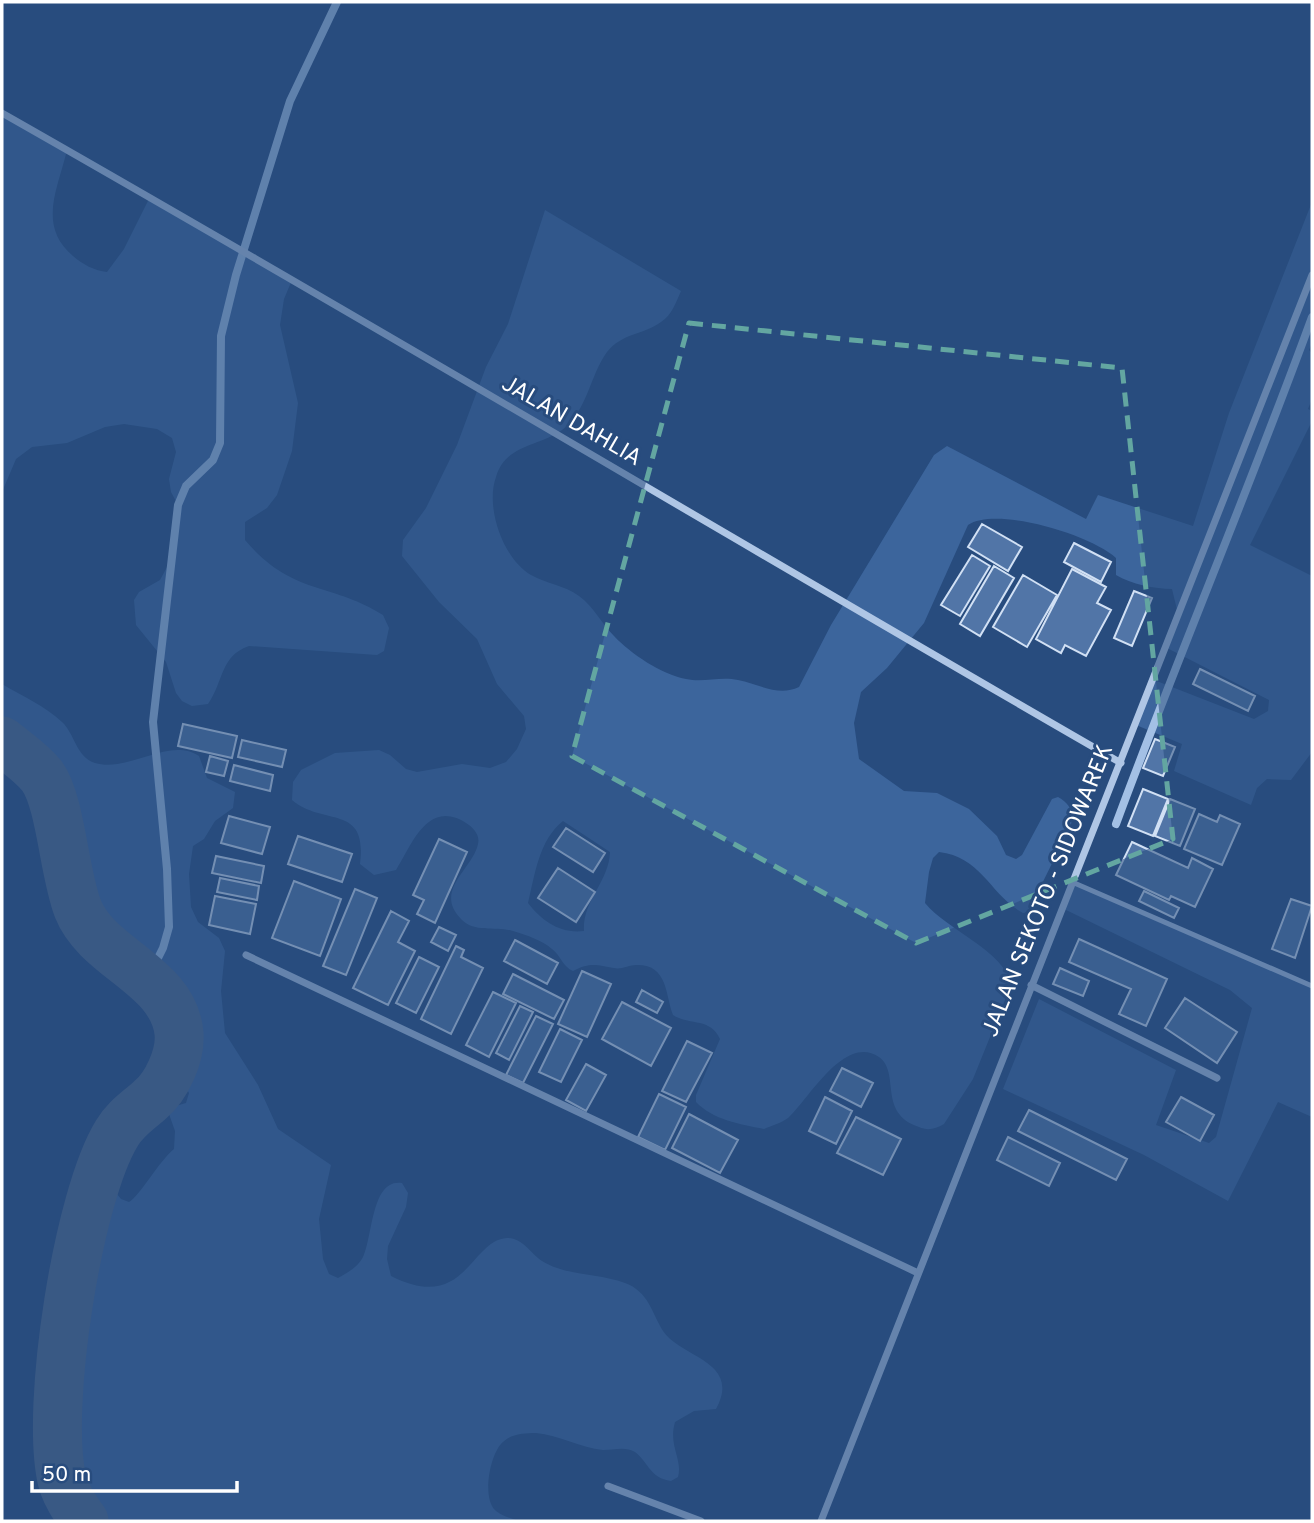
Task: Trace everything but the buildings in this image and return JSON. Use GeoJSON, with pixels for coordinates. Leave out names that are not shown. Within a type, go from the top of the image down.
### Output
{"type":"FeatureCollection","features":[{"type":"Feature","properties":{"kind":"street","name":"JALAN DAHLIA"},"geometry":{"type":"LineString","coordinates":[[2,113],[234,244],[1121,763]]}},
{"type":"Feature","properties":{"kind":"street","name":"JALAN SEKOTO - SIDOWAREK"},"geometry":{"type":"LineString","coordinates":[[821,1521],[1312,275]]}},
{"type":"Feature","properties":{"kind":"street"},"geometry":{"type":"LineString","coordinates":[[246,955],[918,1273]]}},
{"type":"Feature","properties":{"kind":"street"},"geometry":{"type":"LineString","coordinates":[[1031,985],[1217,1078]]}},
{"type":"Feature","properties":{"kind":"street"},"geometry":{"type":"LineString","coordinates":[[608,1486],[701,1521]]}},
{"type":"Feature","properties":{"kind":"lane"},"geometry":{"type":"LineString","coordinates":[[1072,882],[1312,986]]}},
{"type":"Feature","properties":{"kind":"highlighted area"},"geometry":{"type":"Polygon","coordinates":[[[689,323],[1122,368],[1173,839],[916,943],[572,756],[689,323]]]}},
{"type":"Feature","properties":{"kind":"shaded area"},"geometry":{"type":"Polygon","coordinates":[[[2,113],[67,150],[55,193],[53,219],[62,244],[85,264],[107,272],[124,249],[150,197],[292,280],[284,299],[280,325],[298,403],[292,451],[277,495],[267,508],[245,522],[245,540],[279,571],[296,580],[346,597],[383,615],[389,628],[384,651],[377,655],[249,646],[240,650],[228,663],[208,704],[192,706],[182,701],[176,693],[166,662],[136,625],[134,600],[139,592],[160,580],[173,556],[178,505],[171,492],[169,479],[176,452],[172,438],[157,429],[124,424],[105,427],[67,443],[32,447],[16,459],[2,492],[2,113]]]}},
{"type":"Feature","properties":{"kind":"shaded area"},"geometry":{"type":"Polygon","coordinates":[[[1312,202],[1312,343],[1309,350],[1312,353],[1312,399],[1308,409],[1312,411],[1312,421],[1250,545],[1312,576],[1312,752],[1291,780],[1267,779],[1257,788],[1251,805],[1174,771],[1182,744],[1136,725],[1154,680],[1254,719],[1268,711],[1269,700],[1167,648],[1179,618],[1172,589],[1143,585],[1122,578],[1116,575],[1116,558],[1104,549],[1066,532],[1021,521],[982,520],[968,525],[924,623],[887,668],[861,692],[854,723],[859,759],[904,791],[937,793],[969,809],[997,836],[1006,855],[1016,859],[1022,855],[1052,799],[1058,797],[1062,800],[1068,805],[1072,815],[1071,825],[1028,912],[1023,913],[1002,897],[966,861],[939,852],[933,858],[925,903],[947,923],[987,951],[1007,973],[1011,985],[973,1079],[944,1124],[938,1127],[928,1129],[906,1121],[894,1103],[885,1064],[879,1057],[866,1052],[853,1054],[840,1062],[788,1118],[764,1129],[710,1113],[696,1102],[696,1095],[720,1039],[711,1028],[673,1015],[664,982],[654,969],[636,965],[617,968],[594,965],[573,971],[552,949],[539,940],[507,930],[480,928],[462,920],[451,899],[457,880],[478,844],[476,833],[469,825],[443,816],[432,820],[415,837],[396,870],[374,875],[360,864],[361,845],[357,832],[350,824],[304,808],[292,800],[293,782],[301,770],[335,753],[379,750],[390,755],[406,769],[417,772],[462,764],[490,768],[506,762],[517,749],[526,729],[524,716],[497,684],[477,639],[439,602],[402,556],[403,540],[426,508],[457,445],[486,367],[508,324],[545,210],[681,291],[665,319],[619,341],[607,352],[583,403],[562,430],[507,458],[496,477],[493,489],[495,517],[505,545],[521,567],[537,578],[579,596],[629,650],[657,668],[676,676],[693,680],[731,679],[784,691],[799,687],[831,625],[934,455],[947,446],[1086,519],[1098,495],[1193,526],[1229,413],[1312,202]],[[563,821],[543,848],[528,903],[552,925],[567,930],[584,931],[587,910],[609,863],[610,852],[563,821]]]}},
{"type":"Feature","properties":{"kind":"shaded area"},"geometry":{"type":"Polygon","coordinates":[[[2,684],[55,716],[66,727],[84,756],[95,763],[108,765],[162,752],[187,751],[199,756],[207,778],[235,792],[233,808],[215,821],[204,839],[193,846],[189,874],[191,907],[198,922],[219,938],[225,951],[221,991],[225,1033],[258,1085],[278,1129],[331,1165],[319,1219],[323,1259],[329,1274],[338,1278],[361,1261],[379,1199],[384,1190],[392,1184],[402,1183],[408,1193],[406,1207],[388,1246],[387,1259],[391,1276],[416,1285],[436,1286],[451,1281],[494,1242],[507,1238],[522,1243],[551,1266],[615,1280],[633,1287],[644,1297],[663,1331],[706,1362],[721,1380],[722,1393],[716,1409],[694,1411],[675,1422],[673,1438],[679,1464],[678,1477],[671,1481],[658,1477],[640,1456],[631,1450],[595,1449],[545,1434],[527,1433],[512,1436],[501,1444],[491,1467],[488,1487],[495,1510],[519,1521],[84,1521],[63,1484],[57,1456],[56,1419],[65,1329],[91,1201],[99,1172],[121,1199],[129,1202],[133,1199],[174,1149],[175,1131],[169,1114],[172,1107],[186,1103],[189,1093],[178,1074],[179,1034],[171,1008],[147,980],[89,930],[78,909],[43,778],[2,741],[2,684]]]}},
{"type":"Feature","properties":{"kind":"shaded area"},"geometry":{"type":"Polygon","coordinates":[[[1072,882],[1312,986],[1312,1117],[1278,1102],[1228,1201],[1144,1155],[1003,1089],[1039,999],[1176,1070],[1156,1125],[1209,1143],[1216,1137],[1252,1008],[1230,990],[1062,908],[1072,882]]]}},
{"type":"Feature","properties":{"kind":"waterway"},"geometry":{"type":"LineString","coordinates":[[147,980],[163,948],[169,927],[167,869],[153,722],[178,505],[186,486],[213,460],[220,443],[221,336],[236,275],[290,101],[337,2]]}},
{"type":"Feature","properties":{"kind":"waterway"},"geometry":{"type":"LineString","coordinates":[[1116,824],[1312,317]]}},
{"type":"Feature","properties":{"kind":"waterway"},"geometry":{"type":"LineString","coordinates":[[2,741],[33,766],[48,788],[54,803],[73,894],[88,926],[101,941],[164,996],[174,1013],[179,1033],[178,1051],[167,1078],[156,1094],[128,1119],[117,1133],[103,1163],[78,1251],[62,1355],[58,1447],[63,1485],[84,1521]]}}]}
